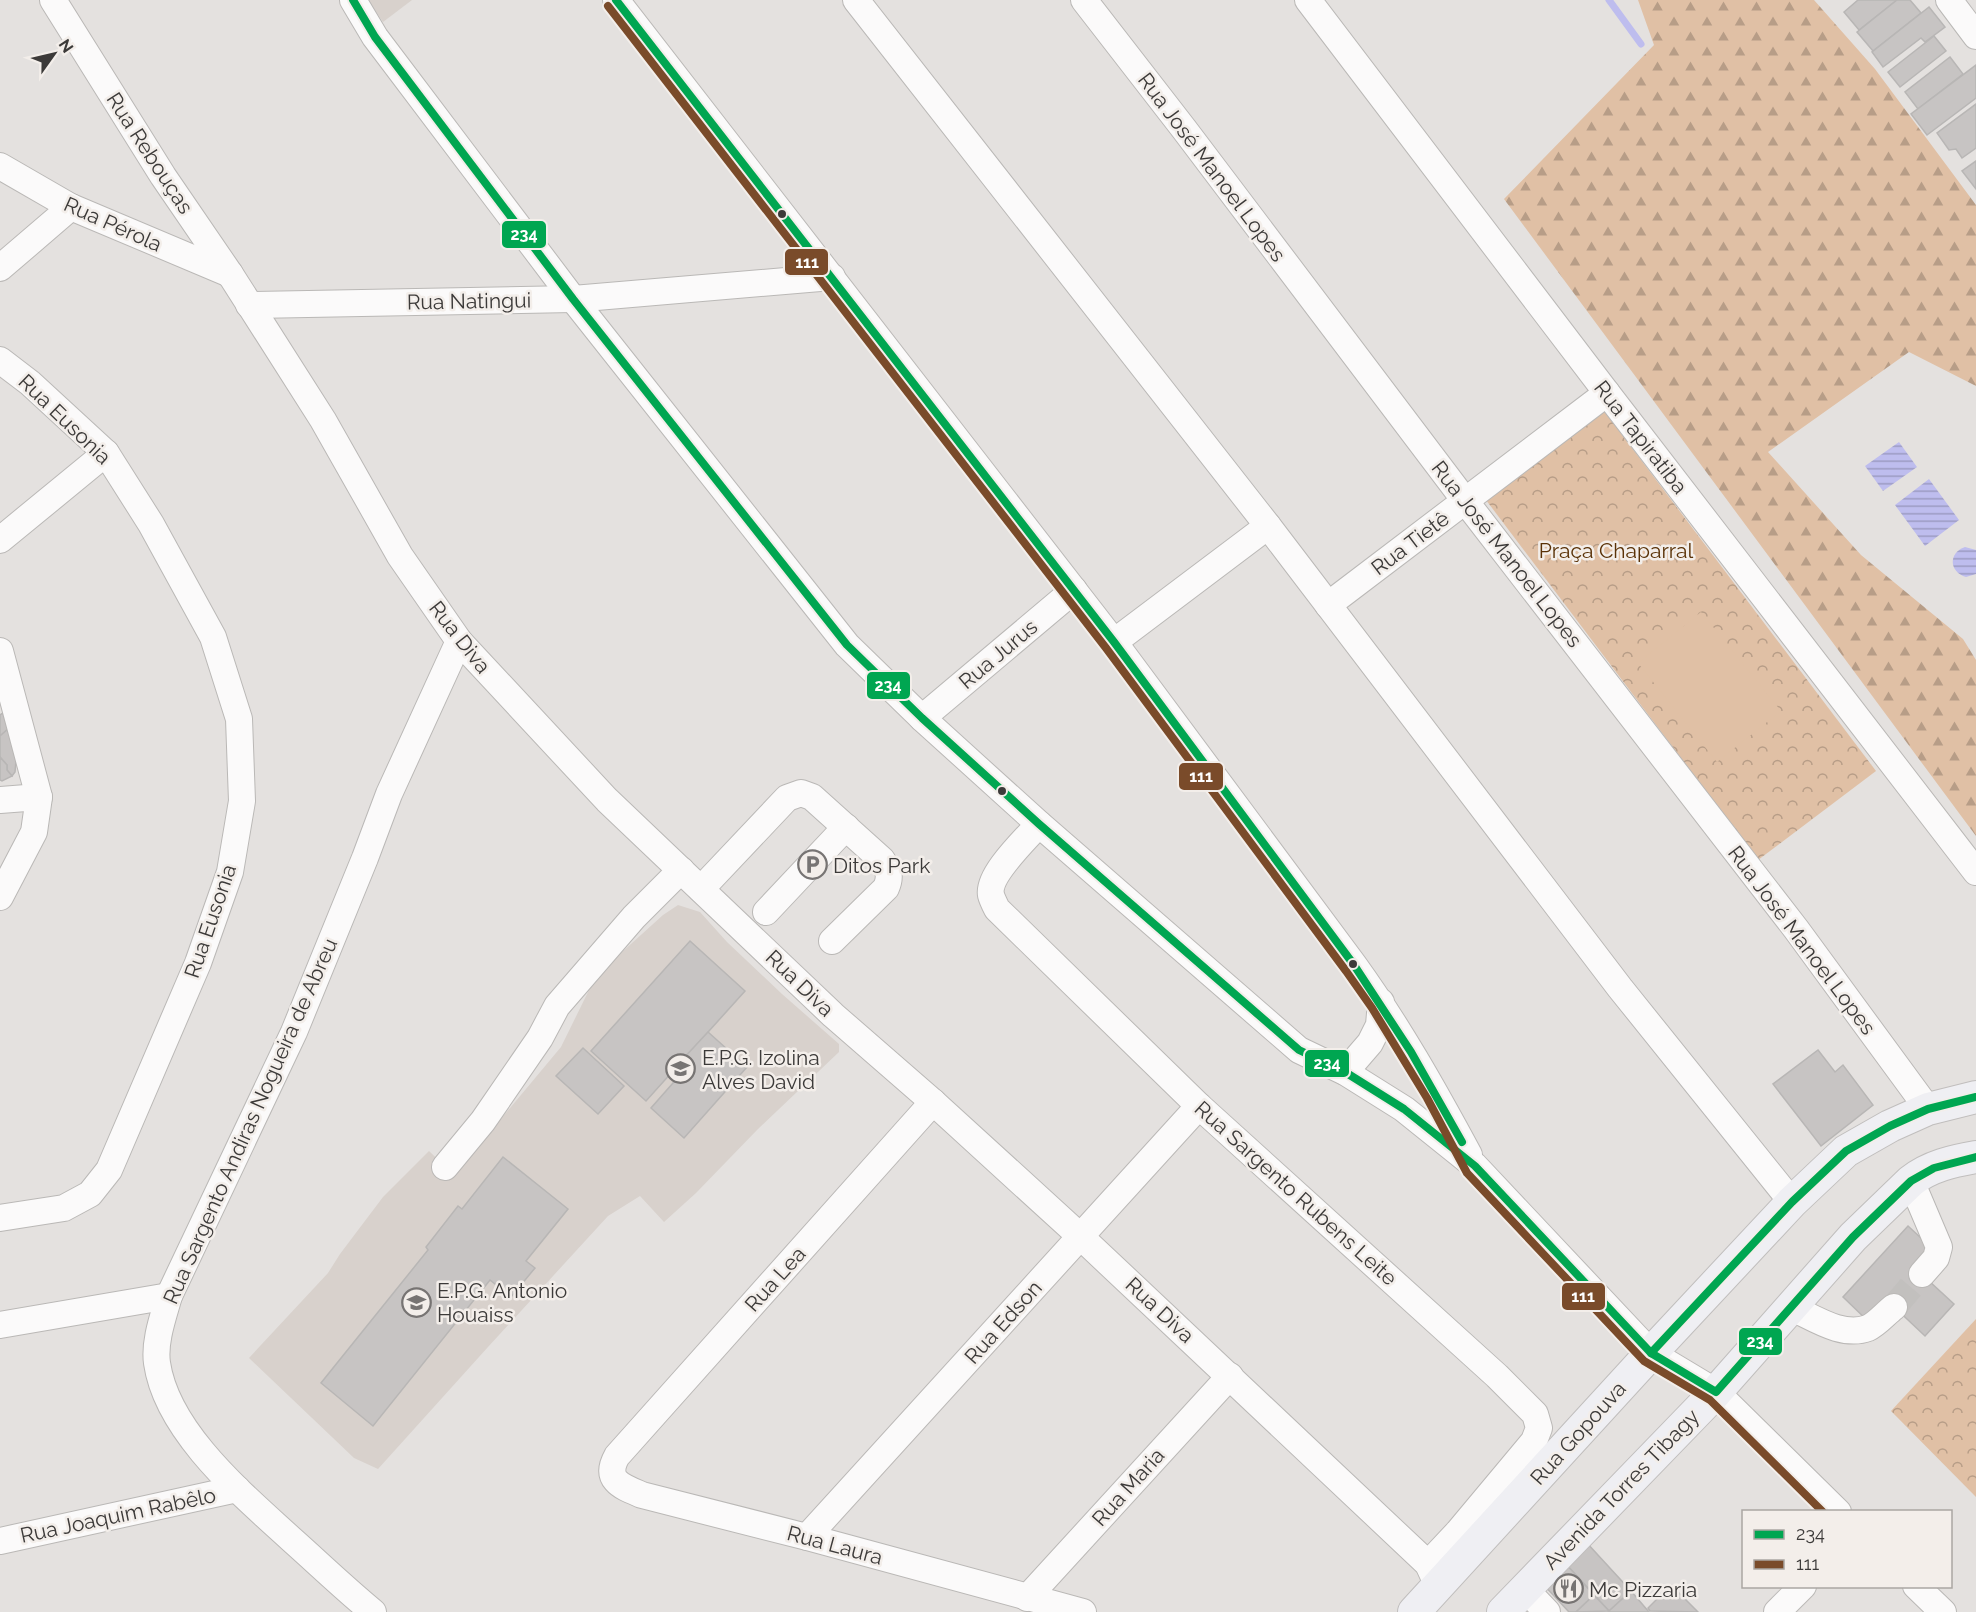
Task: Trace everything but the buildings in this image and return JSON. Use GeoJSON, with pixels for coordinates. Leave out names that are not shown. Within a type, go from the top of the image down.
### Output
{"type":"FeatureCollection","features":[{"type":"Feature","properties":{"kind":"main road","name":"Rua Gopouva"},"geometry":{"type":"LineString","coordinates":[[1414,1612],[1433,1575],[1651,1353],[1792,1202],[1846,1151],[1890,1126],[1928,1109],[1976,1097]]}},
{"type":"Feature","properties":{"kind":"main road","name":"Avenida Torres Tibagy"},"geometry":{"type":"LineString","coordinates":[[1503,1612],[1716,1392],[1853,1237],[1911,1181],[1946,1163],[1976,1157]]}},
{"type":"Feature","properties":{"kind":"street","name":"Rua Rebouças"},"geometry":{"type":"LineString","coordinates":[[53,0],[163,176],[249,305]]}},
{"type":"Feature","properties":{"kind":"street"},"geometry":{"type":"LineString","coordinates":[[353,0],[382,47],[573,299],[847,645],[922,718],[1039,824],[1299,1050],[1345,1072],[1404,1109],[1475,1166],[1651,1353],[1716,1392],[1836,1510]]}},
{"type":"Feature","properties":{"kind":"street"},"geometry":{"type":"LineString","coordinates":[[616,0],[1114,642],[1381,1002],[1436,1093],[1475,1166]]}},
{"type":"Feature","properties":{"kind":"street"},"geometry":{"type":"LineString","coordinates":[[856,0],[1269,526],[1620,988],[1792,1202]]}},
{"type":"Feature","properties":{"kind":"street","name":"Rua José Manoel Lopes"},"geometry":{"type":"LineString","coordinates":[[1084,0],[1796,929],[1928,1109]]}},
{"type":"Feature","properties":{"kind":"street","name":"Rua Tapiratiba"},"geometry":{"type":"LineString","coordinates":[[1308,0],[1976,872]]}},
{"type":"Feature","properties":{"kind":"street"},"geometry":{"type":"LineString","coordinates":[[1949,0],[1976,36]]}},
{"type":"Feature","properties":{"kind":"street","name":"Rua Pérola"},"geometry":{"type":"LineString","coordinates":[[0,166],[71,207],[230,274]]}},
{"type":"Feature","properties":{"kind":"street"},"geometry":{"type":"LineString","coordinates":[[0,268],[71,207]]}},
{"type":"Feature","properties":{"kind":"street","name":"Rua Natingui"},"geometry":{"type":"LineString","coordinates":[[249,305],[573,299],[832,277]]}},
{"type":"Feature","properties":{"kind":"street","name":"Rua Diva"},"geometry":{"type":"LineString","coordinates":[[249,305],[323,420],[400,556],[459,641],[607,800],[834,1016],[933,1102],[1230,1376],[1433,1575]]}},
{"type":"Feature","properties":{"kind":"street","name":"Rua Eusonia"},"geometry":{"type":"LineString","coordinates":[[0,360],[30,383],[106,453],[151,524],[213,637],[239,718],[242,801],[230,872],[198,963],[109,1170],[90,1194],[64,1208],[0,1218]]}},
{"type":"Feature","properties":{"kind":"street","name":"Rua Tietê"},"geometry":{"type":"LineString","coordinates":[[1328,605],[1607,393]]}},
{"type":"Feature","properties":{"kind":"street"},"geometry":{"type":"LineString","coordinates":[[0,540],[106,453]]}},
{"type":"Feature","properties":{"kind":"street"},"geometry":{"type":"LineString","coordinates":[[1114,642],[1269,526]]}},
{"type":"Feature","properties":{"kind":"street","name":"Rua Jurus"},"geometry":{"type":"LineString","coordinates":[[922,718],[1074,590]]}},
{"type":"Feature","properties":{"kind":"street","name":"Rua Sargento Andiras Nogueira de Abreu"},"geometry":{"type":"LineString","coordinates":[[373,1612],[237,1489],[183,1428],[165,1394],[157,1362],[160,1327],[169,1296],[294,1032],[389,795],[459,641]]}},
{"type":"Feature","properties":{"kind":"street"},"geometry":{"type":"LineString","coordinates":[[0,651],[39,797],[34,832],[0,897]]}},
{"type":"Feature","properties":{"kind":"street"},"geometry":{"type":"LineString","coordinates":[[701,889],[787,798],[801,793],[812,797],[882,861],[888,868],[890,879],[886,888],[832,941]]}},
{"type":"Feature","properties":{"kind":"street"},"geometry":{"type":"LineString","coordinates":[[0,800],[39,797]]}},
{"type":"Feature","properties":{"kind":"street","name":"Rua Sargento Rubens Leite"},"geometry":{"type":"LineString","coordinates":[[1039,824],[1000,870],[992,883],[991,895],[997,909],[1199,1106],[1497,1376],[1535,1414],[1539,1428],[1534,1441],[1458,1532],[1433,1575]]}},
{"type":"Feature","properties":{"kind":"street"},"geometry":{"type":"LineString","coordinates":[[766,912],[846,828]]}},
{"type":"Feature","properties":{"kind":"street"},"geometry":{"type":"LineString","coordinates":[[445,1167],[483,1121],[540,1038],[557,1006],[634,917],[681,870]]}},
{"type":"Feature","properties":{"kind":"street"},"geometry":{"type":"LineString","coordinates":[[1345,1072],[1370,1043],[1379,1025],[1381,1002]]}},
{"type":"Feature","properties":{"kind":"street","name":"Rua Lea"},"geometry":{"type":"LineString","coordinates":[[617,1456],[933,1102]]}},
{"type":"Feature","properties":{"kind":"street","name":"Rua Edson"},"geometry":{"type":"LineString","coordinates":[[807,1537],[1199,1106]]}},
{"type":"Feature","properties":{"kind":"street"},"geometry":{"type":"LineString","coordinates":[[1911,1181],[1939,1247],[1936,1258],[1922,1274]]}},
{"type":"Feature","properties":{"kind":"street"},"geometry":{"type":"LineString","coordinates":[[0,1325],[169,1296]]}},
{"type":"Feature","properties":{"kind":"street"},"geometry":{"type":"LineString","coordinates":[[1790,1307],[1837,1329],[1849,1330],[1868,1328],[1894,1307]]}},
{"type":"Feature","properties":{"kind":"street","name":"Rua Maria"},"geometry":{"type":"LineString","coordinates":[[1027,1598],[1230,1376]]}},
{"type":"Feature","properties":{"kind":"street","name":"Rua Laura"},"geometry":{"type":"LineString","coordinates":[[617,1456],[611,1466],[613,1477],[621,1486],[642,1496],[807,1537],[1083,1612]]}},
{"type":"Feature","properties":{"kind":"street","name":"Rua Joaquim Rabêlo"},"geometry":{"type":"LineString","coordinates":[[0,1541],[237,1489]]}},
{"type":"Feature","properties":{"kind":"street"},"geometry":{"type":"LineString","coordinates":[[1524,1588],[1547,1612]]}},
{"type":"Feature","properties":{"kind":"street"},"geometry":{"type":"LineString","coordinates":[[1777,1612],[1802,1588]]}},
{"type":"Feature","properties":{"kind":"street"},"geometry":{"type":"LineString","coordinates":[[1917,1588],[1944,1612]]}},
{"type":"Feature","properties":{"kind":"shaded area"},"geometry":{"type":"Polygon","coordinates":[[[368,0],[412,0],[383,22],[368,0]]]}},
{"type":"Feature","properties":{"kind":"shaded area"},"geometry":{"type":"Polygon","coordinates":[[[678,905],[700,912],[727,942],[839,1044],[839,1052],[664,1222],[640,1196],[608,1216],[378,1469],[354,1458],[249,1358],[328,1273],[383,1197],[429,1151],[454,1175],[561,1047],[591,986],[621,953],[663,915],[678,905]]]}},
{"type":"Feature","properties":{"kind":"green space"},"geometry":{"type":"Polygon","coordinates":[[[1638,0],[1814,0],[1875,69],[1976,205],[1976,386],[1909,352],[1768,452],[1861,555],[1963,639],[1976,660],[1976,836],[1504,199],[1654,45],[1638,0]]]}},
{"type":"Feature","properties":{"kind":"green space","name":"Praça Chaparral"},"geometry":{"type":"Polygon","coordinates":[[[1604,411],[1876,771],[1758,860],[1486,500],[1604,411]]]}},
{"type":"Feature","properties":{"kind":"green space"},"geometry":{"type":"Polygon","coordinates":[[[1701,612],[1781,711],[1717,762],[1638,663],[1701,612]]]}},
{"type":"Feature","properties":{"kind":"green space"},"geometry":{"type":"Polygon","coordinates":[[[1976,1319],[1976,1497],[1891,1411],[1976,1319]]]}},
{"type":"Feature","properties":{"kind":"water"},"geometry":{"type":"Polygon","coordinates":[[[1899,442],[1917,467],[1883,491],[1865,466],[1899,442]]]}},
{"type":"Feature","properties":{"kind":"water"},"geometry":{"type":"Polygon","coordinates":[[[1929,479],[1959,520],[1925,546],[1895,505],[1929,479]]]}},
{"type":"Feature","properties":{"kind":"water"},"geometry":{"type":"Polygon","coordinates":[[[1965,547],[1976,550],[1976,574],[1966,577],[1956,571],[1953,562],[1959,550],[1965,547]]]}},
{"type":"Feature","properties":{"kind":"waterway"},"geometry":{"type":"LineString","coordinates":[[1609,0],[1641,44]]}},
{"type":"Feature","properties":{"kind":"tunnel"},"geometry":{"type":"LineString","coordinates":[[1894,1307],[1922,1274]]}},
{"type":"Feature","properties":{"kind":"transit line","name":"234"},"geometry":{"type":"LineString","coordinates":[[353,0],[375,37],[573,299],[847,645],[922,718],[1039,824],[1299,1050],[1345,1072],[1404,1109],[1475,1166],[1651,1353],[1716,1392],[1853,1237],[1911,1181],[1934,1168],[1976,1157]]}},
{"type":"Feature","properties":{"kind":"transit line","name":"234"},"geometry":{"type":"LineString","coordinates":[[616,0],[1114,642],[1354,965],[1411,1052],[1462,1142]]}},
{"type":"Feature","properties":{"kind":"transit line","name":"111"},"geometry":{"type":"LineString","coordinates":[[608,6],[1106,648],[1346,971],[1372,1008],[1427,1098],[1467,1173],[1644,1361],[1710,1400],[1821,1510]]}},
{"type":"Feature","properties":{"kind":"transit line","name":"234"},"geometry":{"type":"LineString","coordinates":[[1651,1353],[1792,1202],[1846,1151],[1890,1126],[1928,1109],[1976,1097]]}},
{"type":"Feature","properties":{"kind":"place","name":"Ditos Park"},"geometry":{"type":"Point","coordinates":[812,865]}},
{"type":"Feature","properties":{"kind":"place","name":"E.P.G. Izolina Alves David"},"geometry":{"type":"Point","coordinates":[681,1069]}},
{"type":"Feature","properties":{"kind":"place","name":"E.P.G. Antonio Houaiss"},"geometry":{"type":"Point","coordinates":[416,1302]}},
{"type":"Feature","properties":{"kind":"place","name":"Mc Pizzaria"},"geometry":{"type":"Point","coordinates":[1568,1589]}}]}
